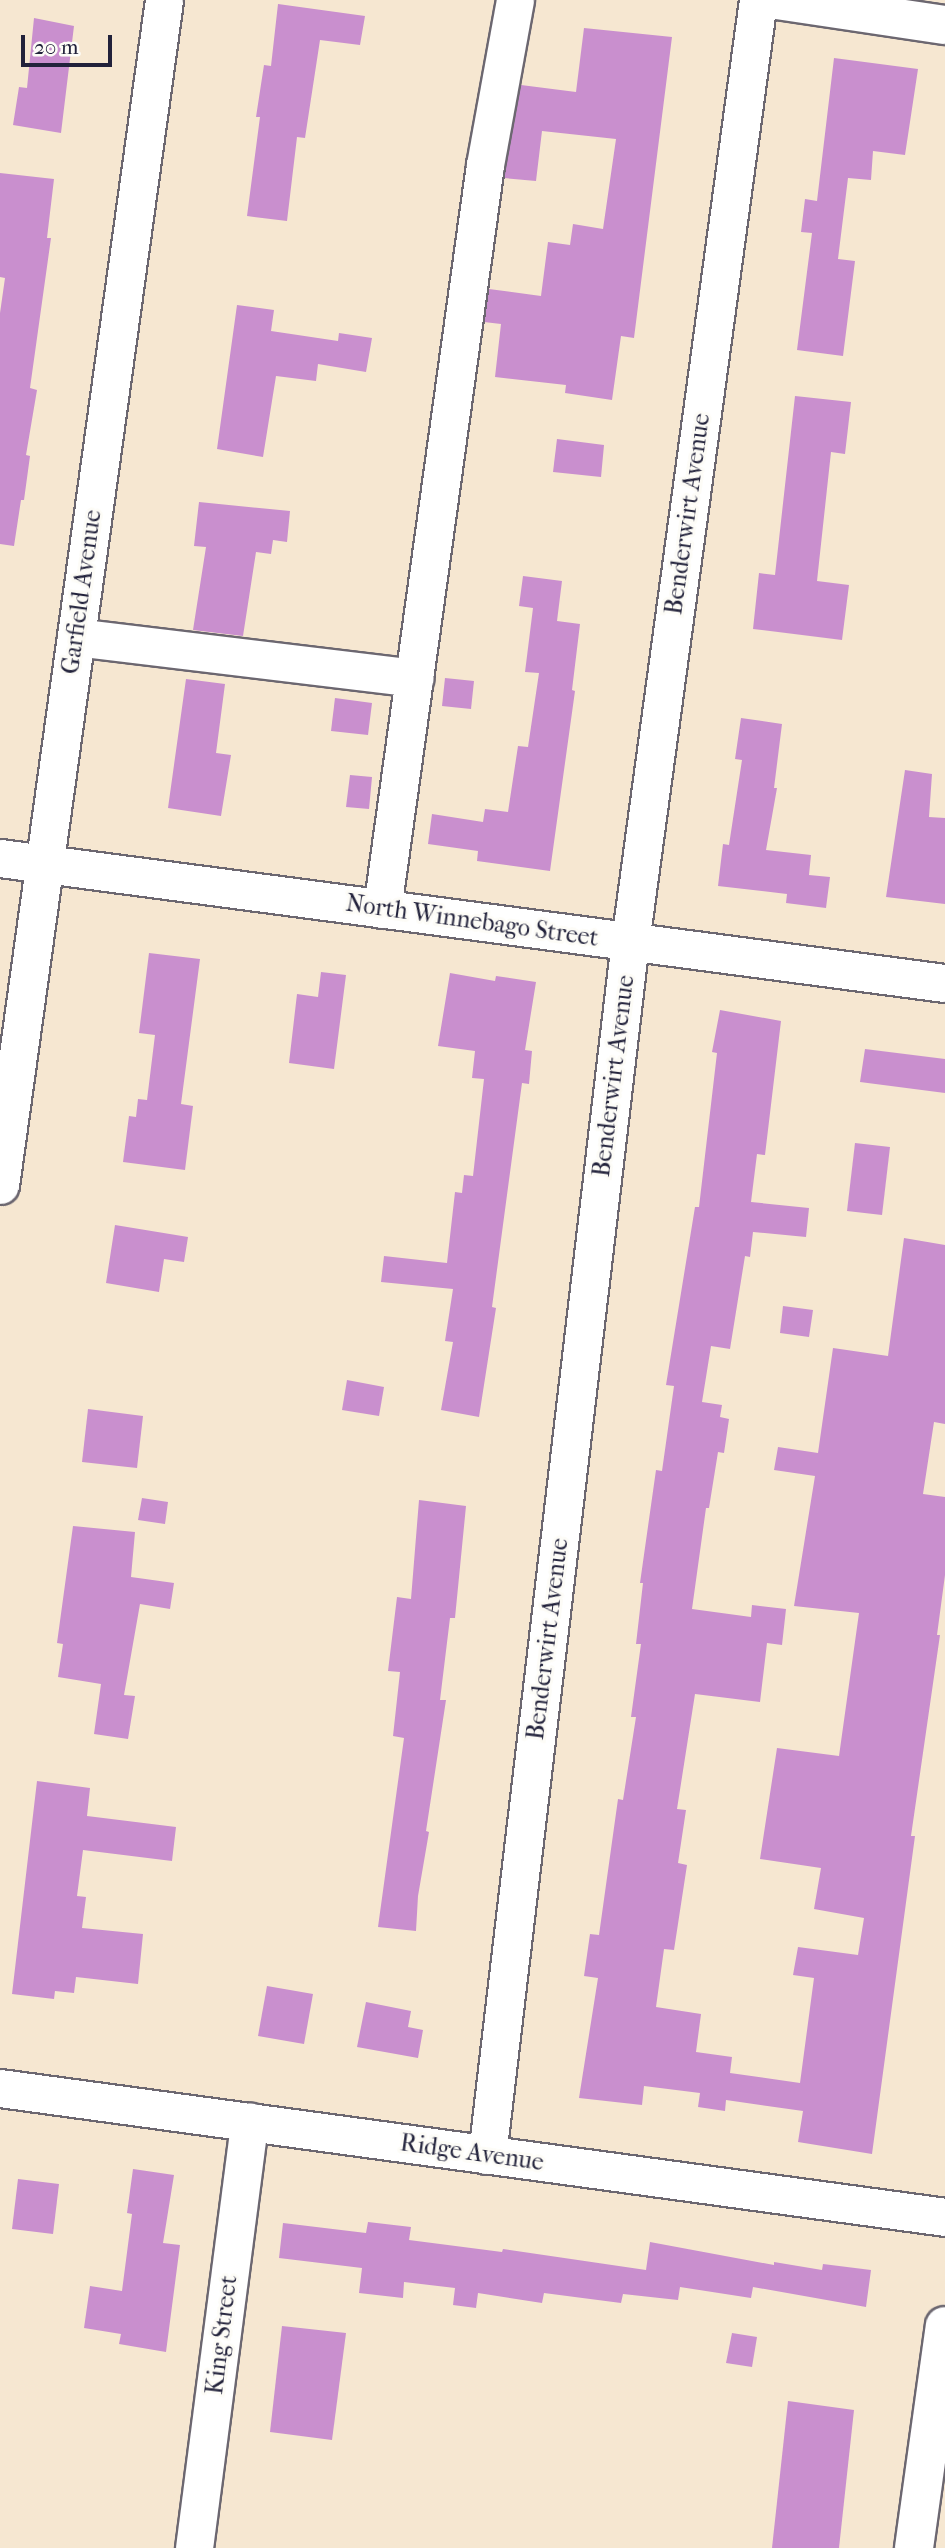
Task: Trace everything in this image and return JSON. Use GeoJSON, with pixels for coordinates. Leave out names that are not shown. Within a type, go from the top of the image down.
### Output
{"type":"FeatureCollection","features":[{"type":"Feature","properties":{"kind":"main road"},"geometry":{"type":"LineString","coordinates":[[776,0],[945,25]]}},
{"type":"Feature","properties":{"kind":"main road"},"geometry":{"type":"LineString","coordinates":[[914,2548],[945,2326]]}},
{"type":"Feature","properties":{"kind":"street","name":"Garfield Avenue"},"geometry":{"type":"LineString","coordinates":[[0,1185],[164,0]]}},
{"type":"Feature","properties":{"kind":"street"},"geometry":{"type":"LineString","coordinates":[[382,909],[485,165],[516,0]]}},
{"type":"Feature","properties":{"kind":"street","name":"Benderwirt Avenue"},"geometry":{"type":"LineString","coordinates":[[488,2155],[630,942],[758,0]]}},
{"type":"Feature","properties":{"kind":"street"},"geometry":{"type":"LineString","coordinates":[[76,637],[415,678]]}},
{"type":"Feature","properties":{"kind":"street","name":"North Winnebago Street"},"geometry":{"type":"LineString","coordinates":[[0,858],[945,983]]}},
{"type":"Feature","properties":{"kind":"street","name":"Ridge Avenue"},"geometry":{"type":"LineString","coordinates":[[0,2088],[945,2217]]}},
{"type":"Feature","properties":{"kind":"street","name":"King Street"},"geometry":{"type":"LineString","coordinates":[[194,2548],[249,2122]]}},
{"type":"Feature","properties":{"kind":"building"},"geometry":{"type":"Polygon","coordinates":[[[278,4],[365,16],[360,45],[320,40],[305,138],[297,137],[287,221],[247,216],[260,117],[256,117],[264,65],[271,66],[278,4]]]}},
{"type":"Feature","properties":{"kind":"building"},"geometry":{"type":"Polygon","coordinates":[[[34,18],[74,26],[61,133],[13,125],[19,87],[27,88],[34,18]]]}},
{"type":"Feature","properties":{"kind":"building"},"geometry":{"type":"Polygon","coordinates":[[[584,28],[672,37],[634,338],[621,336],[612,400],[565,393],[566,385],[495,377],[501,324],[484,322],[489,289],[541,296],[548,242],[570,245],[573,224],[603,229],[616,139],[542,131],[536,181],[504,178],[521,85],[576,92],[584,28]]]}},
{"type":"Feature","properties":{"kind":"building"},"geometry":{"type":"Polygon","coordinates":[[[834,58],[918,69],[905,155],[873,151],[871,180],[848,178],[838,259],[855,261],[843,356],[797,350],[812,233],[801,232],[805,199],[817,201],[834,58]]]}},
{"type":"Feature","properties":{"kind":"building"},"geometry":{"type":"Polygon","coordinates":[[[0,173],[54,179],[47,238],[51,238],[30,388],[37,390],[26,455],[30,456],[14,546],[0,544],[0,313],[5,278],[0,277],[0,173]]]}},
{"type":"Feature","properties":{"kind":"building"},"geometry":{"type":"Polygon","coordinates":[[[237,305],[274,310],[271,331],[338,341],[339,333],[372,338],[366,372],[318,364],[316,381],[276,376],[263,457],[217,449],[237,305]]]}},
{"type":"Feature","properties":{"kind":"building"},"geometry":{"type":"Polygon","coordinates":[[[795,396],[851,402],[845,454],[831,452],[817,581],[849,585],[842,640],[753,629],[759,573],[775,575],[795,396]]]}},
{"type":"Feature","properties":{"kind":"building"},"geometry":{"type":"Polygon","coordinates":[[[557,439],[604,445],[601,477],[553,472],[557,439]]]}},
{"type":"Feature","properties":{"kind":"building"},"geometry":{"type":"Polygon","coordinates":[[[199,502],[290,511],[287,542],[273,540],[271,554],[256,552],[243,636],[193,630],[206,547],[194,546],[199,502]]]}},
{"type":"Feature","properties":{"kind":"building"},"geometry":{"type":"Polygon","coordinates":[[[523,576],[562,581],[557,621],[580,624],[572,690],[575,691],[550,871],[477,861],[478,851],[428,844],[432,814],[483,822],[485,809],[508,812],[518,746],[528,747],[539,673],[525,672],[533,608],[519,606],[523,576]]]}},
{"type":"Feature","properties":{"kind":"building"},"geometry":{"type":"Polygon","coordinates":[[[445,678],[474,681],[471,709],[442,706],[445,678]]]}},
{"type":"Feature","properties":{"kind":"building"},"geometry":{"type":"Polygon","coordinates":[[[186,679],[225,684],[216,753],[231,755],[221,816],[168,808],[186,679]]]}},
{"type":"Feature","properties":{"kind":"building"},"geometry":{"type":"Polygon","coordinates":[[[335,698],[372,703],[368,735],[331,731],[335,698]]]}},
{"type":"Feature","properties":{"kind":"building"},"geometry":{"type":"Polygon","coordinates":[[[741,718],[782,724],[774,788],[777,788],[766,850],[811,855],[809,875],[830,877],[826,908],[786,903],[787,894],[718,886],[723,844],[729,845],[742,760],[735,759],[741,718]]]}},
{"type":"Feature","properties":{"kind":"building"},"geometry":{"type":"Polygon","coordinates":[[[905,770],[932,774],[929,817],[945,818],[945,904],[886,897],[905,770]]]}},
{"type":"Feature","properties":{"kind":"building"},"geometry":{"type":"Polygon","coordinates":[[[350,775],[372,777],[369,809],[346,807],[350,775]]]}},
{"type":"Feature","properties":{"kind":"building"},"geometry":{"type":"Polygon","coordinates":[[[149,953],[200,959],[181,1104],[193,1106],[185,1170],[123,1162],[129,1116],[136,1117],[138,1099],[147,1100],[155,1035],[139,1033],[149,953]]]}},
{"type":"Feature","properties":{"kind":"building"},"geometry":{"type":"Polygon","coordinates":[[[321,972],[346,975],[334,1069],[289,1063],[297,994],[318,997],[321,972]]]}},
{"type":"Feature","properties":{"kind":"building"},"geometry":{"type":"Polygon","coordinates":[[[450,973],[495,981],[496,976],[536,982],[525,1050],[532,1051],[529,1084],[522,1083],[492,1307],[496,1308],[479,1417],[441,1410],[453,1342],[445,1341],[453,1289],[381,1282],[384,1256],[447,1263],[455,1192],[462,1193],[464,1175],[473,1176],[484,1079],[472,1078],[475,1051],[438,1046],[450,973]]]}},
{"type":"Feature","properties":{"kind":"building"},"geometry":{"type":"Polygon","coordinates":[[[720,1010],[781,1021],[765,1155],[757,1154],[751,1202],[809,1208],[806,1237],[753,1232],[750,1257],[745,1256],[730,1349],[711,1346],[702,1402],[722,1405],[720,1417],[729,1419],[724,1453],[718,1452],[709,1508],[706,1508],[692,1609],[751,1617],[752,1605],[786,1609],[782,1645],[767,1643],[760,1702],[695,1694],[677,1809],[686,1810],[678,1863],[687,1865],[674,1950],[664,1949],[656,2007],[701,2014],[696,2052],[732,2057],[730,2073],[800,2083],[814,1978],[793,1975],[798,1947],[858,1955],[864,1918],[814,1909],[821,1868],[760,1859],[777,1748],[839,1756],[859,1613],[794,1606],[815,1476],[774,1470],[778,1447],[818,1453],[833,1348],[888,1356],[904,1238],[945,1245],[945,1424],[934,1422],[923,1494],[945,1497],[945,1575],[937,1635],[940,1635],[911,1836],[915,1836],[872,2154],[798,2142],[803,2111],[726,2100],[725,2111],[698,2107],[700,2093],[644,2086],[642,2105],[579,2098],[598,1978],[584,1976],[590,1934],[599,1935],[618,1799],[623,1800],[636,1717],[631,1717],[641,1644],[636,1644],[643,1583],[640,1583],[656,1470],[662,1471],[674,1386],[666,1385],[695,1207],[699,1207],[717,1053],[712,1052],[720,1010]]]}},
{"type":"Feature","properties":{"kind":"building"},"geometry":{"type":"Polygon","coordinates":[[[865,1049],[945,1059],[945,1093],[860,1082],[865,1049]]]}},
{"type":"Feature","properties":{"kind":"building"},"geometry":{"type":"Polygon","coordinates":[[[855,1143],[890,1147],[882,1215],[847,1211],[855,1143]]]}},
{"type":"Feature","properties":{"kind":"building"},"geometry":{"type":"Polygon","coordinates":[[[115,1225],[188,1237],[184,1262],[164,1259],[159,1292],[106,1283],[115,1225]]]}},
{"type":"Feature","properties":{"kind":"building"},"geometry":{"type":"Polygon","coordinates":[[[783,1306],[813,1310],[809,1337],[780,1333],[783,1306]]]}},
{"type":"Feature","properties":{"kind":"building"},"geometry":{"type":"Polygon","coordinates":[[[347,1380],[384,1387],[379,1416],[342,1410],[347,1380]]]}},
{"type":"Feature","properties":{"kind":"building"},"geometry":{"type":"Polygon","coordinates":[[[88,1409],[143,1416],[137,1468],[82,1462],[88,1409]]]}},
{"type":"Feature","properties":{"kind":"building"},"geometry":{"type":"Polygon","coordinates":[[[142,1498],[168,1502],[165,1524],[138,1520],[142,1498]]]}},
{"type":"Feature","properties":{"kind":"building"},"geometry":{"type":"Polygon","coordinates":[[[419,1500],[466,1506],[455,1618],[450,1618],[440,1700],[446,1700],[426,1831],[429,1832],[418,1896],[416,1931],[378,1927],[404,1738],[393,1736],[400,1672],[388,1671],[397,1597],[411,1599],[419,1500]]]}},
{"type":"Feature","properties":{"kind":"building"},"geometry":{"type":"Polygon","coordinates":[[[73,1526],[135,1532],[131,1577],[174,1583],[170,1609],[140,1604],[124,1695],[135,1696],[128,1739],[94,1734],[101,1684],[58,1677],[63,1644],[57,1643],[73,1526]]]}},
{"type":"Feature","properties":{"kind":"building"},"geometry":{"type":"Polygon","coordinates":[[[37,1781],[90,1788],[87,1816],[176,1827],[172,1861],[83,1850],[77,1896],[86,1897],[82,1928],[143,1934],[138,1984],[76,1977],[74,1993],[55,1991],[54,1999],[12,1994],[37,1781]]]}},
{"type":"Feature","properties":{"kind":"building"},"geometry":{"type":"Polygon","coordinates":[[[267,1986],[313,1994],[304,2044],[258,2036],[267,1986]]]}},
{"type":"Feature","properties":{"kind":"building"},"geometry":{"type":"Polygon","coordinates":[[[366,2002],[411,2011],[408,2027],[423,2030],[418,2058],[357,2047],[366,2002]]]}},
{"type":"Feature","properties":{"kind":"building"},"geometry":{"type":"Polygon","coordinates":[[[133,2169],[174,2175],[163,2243],[180,2245],[166,2352],[119,2344],[121,2334],[84,2328],[90,2286],[122,2291],[132,2214],[127,2213],[133,2169]]]}},
{"type":"Feature","properties":{"kind":"building"},"geometry":{"type":"Polygon","coordinates":[[[18,2179],[59,2184],[53,2234],[12,2229],[18,2179]]]}},
{"type":"Feature","properties":{"kind":"building"},"geometry":{"type":"Polygon","coordinates":[[[368,2222],[411,2227],[409,2240],[502,2252],[503,2249],[646,2270],[650,2242],[774,2265],[774,2262],[822,2270],[823,2264],[871,2270],[866,2307],[753,2287],[751,2298],[680,2287],[678,2300],[623,2294],[621,2303],[544,2293],[542,2303],[478,2293],[476,2308],[453,2305],[455,2288],[404,2282],[403,2298],[359,2293],[362,2268],[279,2258],[283,2223],[366,2233],[368,2222]]]}},
{"type":"Feature","properties":{"kind":"building"},"geometry":{"type":"Polygon","coordinates":[[[282,2326],[346,2333],[332,2440],[270,2432],[282,2326]]]}},
{"type":"Feature","properties":{"kind":"building"},"geometry":{"type":"Polygon","coordinates":[[[732,2333],[757,2337],[752,2367],[726,2363],[732,2333]]]}},
{"type":"Feature","properties":{"kind":"building"},"geometry":{"type":"Polygon","coordinates":[[[788,2401],[854,2410],[839,2548],[772,2548],[788,2401]]]}}]}
